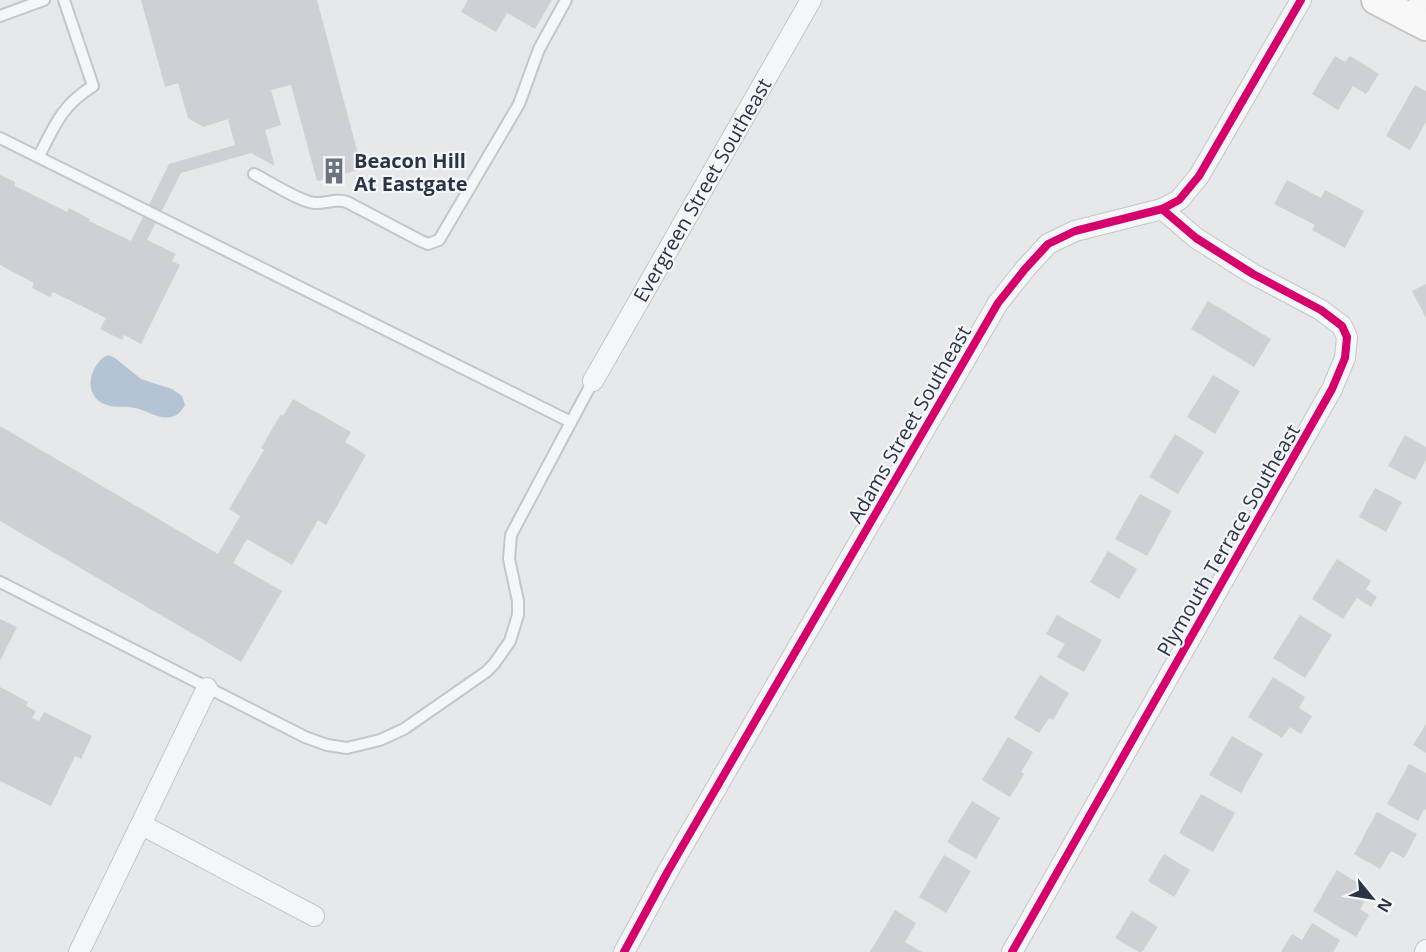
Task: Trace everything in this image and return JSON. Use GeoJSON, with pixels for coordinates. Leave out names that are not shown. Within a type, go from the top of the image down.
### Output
{"type":"FeatureCollection","features":[{"type":"Feature","properties":{"kind":"main road"},"geometry":{"type":"LineString","coordinates":[[1376,0],[1419,15]]}},
{"type":"Feature","properties":{"kind":"street","name":"Evergreen Street Southeast"},"geometry":{"type":"LineString","coordinates":[[593,381],[811,0]]}},
{"type":"Feature","properties":{"kind":"street","name":"Adams Street Southeast"},"geometry":{"type":"LineString","coordinates":[[624,952],[668,871],[998,303],[1024,269],[1048,244],[1075,231],[1162,209],[1179,200],[1199,176],[1301,0]]}},
{"type":"Feature","properties":{"kind":"street","name":"Plymouth Terrace Southeast"},"geometry":{"type":"LineString","coordinates":[[1012,952],[1332,390],[1345,358],[1347,337],[1342,326],[1321,309],[1253,274],[1196,238],[1162,209]]}},
{"type":"Feature","properties":{"kind":"street"},"geometry":{"type":"LineString","coordinates":[[79,952],[207,688]]}},
{"type":"Feature","properties":{"kind":"street"},"geometry":{"type":"LineString","coordinates":[[142,825],[314,916]]}},
{"type":"Feature","properties":{"kind":"lane"},"geometry":{"type":"LineString","coordinates":[[0,16],[44,0]]}},
{"type":"Feature","properties":{"kind":"lane"},"geometry":{"type":"LineString","coordinates":[[39,156],[58,119],[70,102],[93,86],[64,0]]}},
{"type":"Feature","properties":{"kind":"lane"},"geometry":{"type":"LineString","coordinates":[[254,174],[305,201],[318,203],[347,201],[421,242],[428,244],[439,240],[519,104],[539,49],[566,0]]}},
{"type":"Feature","properties":{"kind":"lane"},"geometry":{"type":"LineString","coordinates":[[0,138],[571,422]]}},
{"type":"Feature","properties":{"kind":"lane"},"geometry":{"type":"LineString","coordinates":[[0,582],[305,737],[327,745],[347,748],[369,744],[390,736],[486,672],[500,657],[510,641],[518,615],[518,602],[508,559],[513,528],[593,381]]}},
{"type":"Feature","properties":{"kind":"water"},"geometry":{"type":"Polygon","coordinates":[[[108,355],[141,379],[172,389],[182,396],[185,405],[181,411],[166,418],[135,408],[107,405],[98,400],[92,392],[91,377],[97,364],[108,355]]]}},
{"type":"Feature","properties":{"kind":"building","name":"Beacon Hill At Eastgate"},"geometry":{"type":"Polygon","coordinates":[[[141,0],[317,0],[362,169],[317,181],[291,85],[271,90],[281,125],[265,130],[275,166],[251,153],[181,173],[147,240],[176,254],[172,261],[180,265],[141,344],[124,335],[122,340],[100,329],[106,318],[53,292],[50,297],[32,288],[34,283],[0,265],[0,175],[15,182],[15,186],[67,212],[69,208],[90,219],[89,221],[131,241],[169,164],[235,145],[228,119],[203,127],[188,118],[178,83],[165,87],[141,0]]]}},
{"type":"Feature","properties":{"kind":"building"},"geometry":{"type":"Polygon","coordinates":[[[468,0],[552,0],[535,29],[507,13],[496,32],[461,12],[468,0]]]}},
{"type":"Feature","properties":{"kind":"building"},"geometry":{"type":"Polygon","coordinates":[[[1335,56],[1345,62],[1350,56],[1379,74],[1366,94],[1353,86],[1338,110],[1312,94],[1335,56]]]}},
{"type":"Feature","properties":{"kind":"building"},"geometry":{"type":"Polygon","coordinates":[[[1415,85],[1426,91],[1426,122],[1410,150],[1386,136],[1415,85]]]}},
{"type":"Feature","properties":{"kind":"building"},"geometry":{"type":"Polygon","coordinates":[[[1287,180],[1321,198],[1325,190],[1364,211],[1345,248],[1312,230],[1315,225],[1274,204],[1287,180]]]}},
{"type":"Feature","properties":{"kind":"building"},"geometry":{"type":"Polygon","coordinates":[[[1426,284],[1426,318],[1412,291],[1426,284]]]}},
{"type":"Feature","properties":{"kind":"building"},"geometry":{"type":"Polygon","coordinates":[[[1208,301],[1271,339],[1254,367],[1191,329],[1208,301]]]}},
{"type":"Feature","properties":{"kind":"building"},"geometry":{"type":"Polygon","coordinates":[[[1213,375],[1240,391],[1215,434],[1187,417],[1213,375]]]}},
{"type":"Feature","properties":{"kind":"building"},"geometry":{"type":"Polygon","coordinates":[[[293,399],[351,432],[345,442],[366,455],[326,525],[318,520],[292,565],[247,539],[233,563],[282,591],[241,662],[0,521],[0,426],[218,554],[240,516],[229,509],[264,450],[261,448],[281,414],[283,416],[293,399]]]}},
{"type":"Feature","properties":{"kind":"building"},"geometry":{"type":"Polygon","coordinates":[[[1175,434],[1204,452],[1178,494],[1149,477],[1175,434]]]}},
{"type":"Feature","properties":{"kind":"building"},"geometry":{"type":"Polygon","coordinates":[[[1405,435],[1426,447],[1426,460],[1415,480],[1388,466],[1405,435]]]}},
{"type":"Feature","properties":{"kind":"building"},"geometry":{"type":"Polygon","coordinates":[[[1375,488],[1402,502],[1386,532],[1359,517],[1375,488]]]}},
{"type":"Feature","properties":{"kind":"building"},"geometry":{"type":"Polygon","coordinates":[[[1140,494],[1172,511],[1147,556],[1115,539],[1140,494]]]}},
{"type":"Feature","properties":{"kind":"building"},"geometry":{"type":"Polygon","coordinates":[[[1108,551],[1137,569],[1119,599],[1090,582],[1108,551]]]}},
{"type":"Feature","properties":{"kind":"building"},"geometry":{"type":"Polygon","coordinates":[[[1337,559],[1371,581],[1366,589],[1377,597],[1371,607],[1357,598],[1343,619],[1312,599],[1337,559]]]}},
{"type":"Feature","properties":{"kind":"building"},"geometry":{"type":"Polygon","coordinates":[[[1057,615],[1102,640],[1084,672],[1057,657],[1065,644],[1046,634],[1057,615]]]}},
{"type":"Feature","properties":{"kind":"building"},"geometry":{"type":"Polygon","coordinates":[[[1300,615],[1332,635],[1305,678],[1273,658],[1300,615]]]}},
{"type":"Feature","properties":{"kind":"building"},"geometry":{"type":"Polygon","coordinates":[[[0,619],[17,627],[0,661],[0,619]]]}},
{"type":"Feature","properties":{"kind":"building"},"geometry":{"type":"Polygon","coordinates":[[[1040,675],[1069,693],[1053,720],[1049,718],[1039,733],[1014,718],[1040,675]]]}},
{"type":"Feature","properties":{"kind":"building"},"geometry":{"type":"Polygon","coordinates":[[[1273,677],[1305,697],[1299,708],[1312,716],[1301,734],[1290,727],[1282,738],[1248,717],[1273,677]]]}},
{"type":"Feature","properties":{"kind":"building"},"geometry":{"type":"Polygon","coordinates":[[[0,687],[28,702],[26,706],[36,711],[32,718],[39,721],[44,712],[92,736],[81,759],[75,756],[51,806],[0,781],[0,687]]]}},
{"type":"Feature","properties":{"kind":"building"},"geometry":{"type":"Polygon","coordinates":[[[1426,724],[1426,753],[1413,745],[1426,724]]]}},
{"type":"Feature","properties":{"kind":"building"},"geometry":{"type":"Polygon","coordinates":[[[1232,736],[1263,754],[1241,793],[1209,775],[1232,736]]]}},
{"type":"Feature","properties":{"kind":"building"},"geometry":{"type":"Polygon","coordinates":[[[1008,737],[1033,752],[1021,772],[1024,774],[1010,797],[982,780],[1008,737]]]}},
{"type":"Feature","properties":{"kind":"building"},"geometry":{"type":"Polygon","coordinates":[[[1409,764],[1426,773],[1426,810],[1424,809],[1418,821],[1387,804],[1409,764]]]}},
{"type":"Feature","properties":{"kind":"building"},"geometry":{"type":"Polygon","coordinates":[[[1201,794],[1235,813],[1213,852],[1179,833],[1201,794]]]}},
{"type":"Feature","properties":{"kind":"building"},"geometry":{"type":"Polygon","coordinates":[[[972,801],[1000,818],[976,859],[947,842],[972,801]]]}},
{"type":"Feature","properties":{"kind":"building"},"geometry":{"type":"Polygon","coordinates":[[[1377,812],[1417,834],[1404,858],[1391,851],[1380,869],[1354,854],[1377,812]]]}},
{"type":"Feature","properties":{"kind":"building"},"geometry":{"type":"Polygon","coordinates":[[[1164,854],[1190,870],[1174,897],[1148,881],[1164,854]]]}},
{"type":"Feature","properties":{"kind":"building"},"geometry":{"type":"Polygon","coordinates":[[[944,855],[971,871],[946,913],[919,897],[944,855]]]}},
{"type":"Feature","properties":{"kind":"building"},"geometry":{"type":"Polygon","coordinates":[[[1337,870],[1371,891],[1360,909],[1369,915],[1356,937],[1313,911],[1337,870]]]}},
{"type":"Feature","properties":{"kind":"building"},"geometry":{"type":"Polygon","coordinates":[[[895,910],[916,923],[905,942],[922,952],[870,952],[895,910]]]}},
{"type":"Feature","properties":{"kind":"building"},"geometry":{"type":"Polygon","coordinates":[[[1132,911],[1158,927],[1142,952],[1115,938],[1132,911]]]}},
{"type":"Feature","properties":{"kind":"building"},"geometry":{"type":"Polygon","coordinates":[[[1312,923],[1340,940],[1333,952],[1281,952],[1292,934],[1302,940],[1312,923]]]}},
{"type":"Feature","properties":{"kind":"cycle path"},"geometry":{"type":"LineString","coordinates":[[624,952],[668,871],[998,303],[1048,244],[1075,231],[1162,209],[1179,200],[1199,176],[1301,0]]}},
{"type":"Feature","properties":{"kind":"cycle path"},"geometry":{"type":"LineString","coordinates":[[1012,952],[1332,389],[1345,358],[1347,337],[1342,326],[1321,310],[1253,274],[1196,238],[1162,209]]}},
{"type":"Feature","properties":{"kind":"place","name":"Beacon Hill At Eastgate"},"geometry":{"type":"Point","coordinates":[334,171]}}]}
